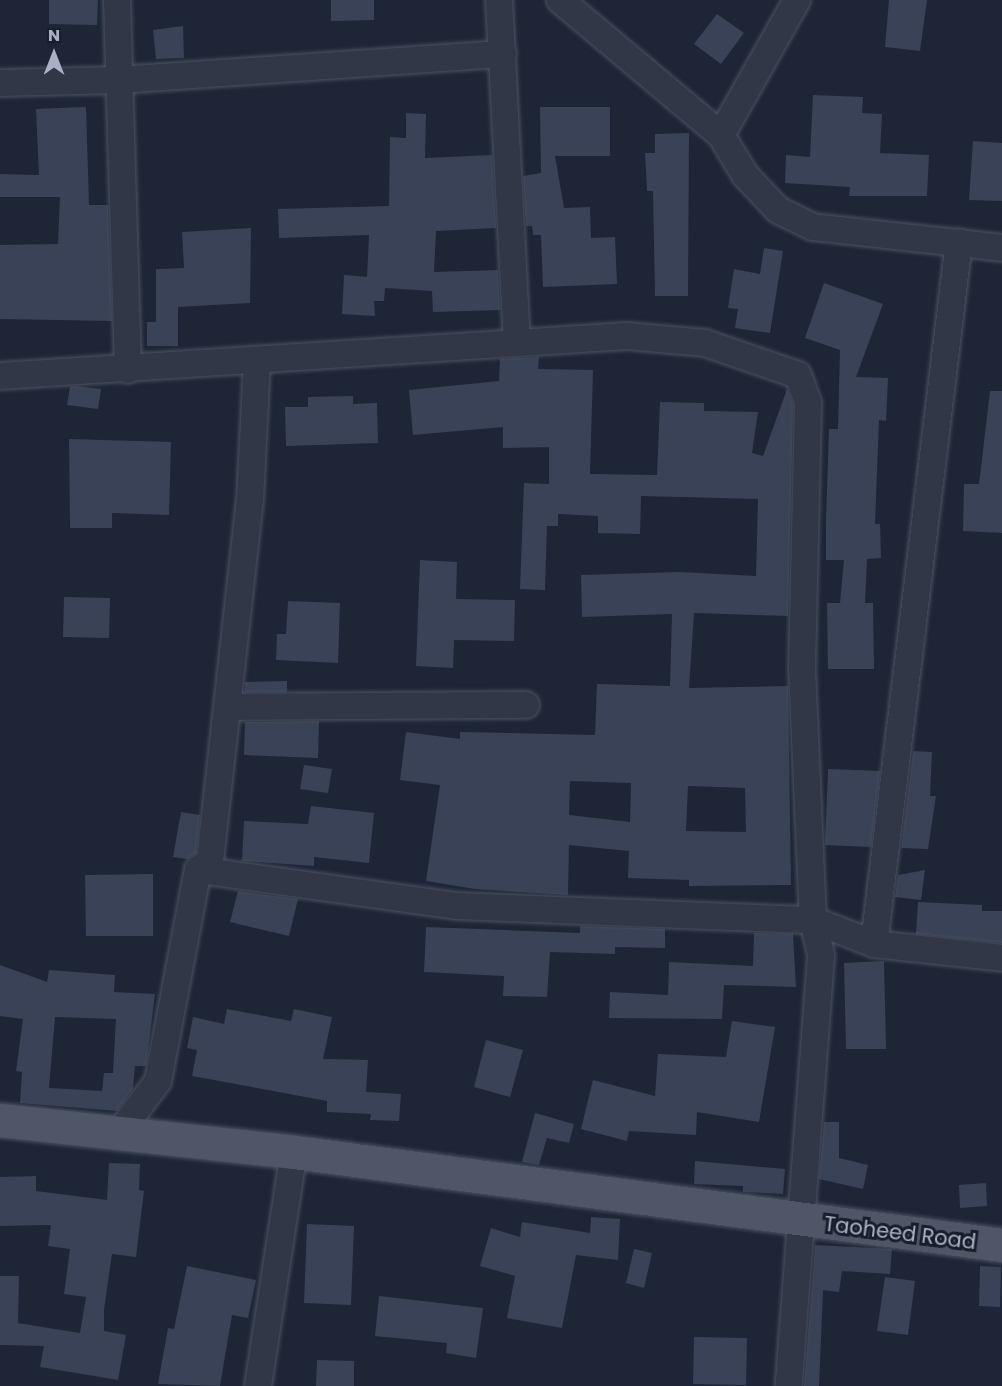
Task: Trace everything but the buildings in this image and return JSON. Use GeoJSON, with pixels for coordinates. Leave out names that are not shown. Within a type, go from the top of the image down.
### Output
{"type":"FeatureCollection","features":[{"type":"Feature","properties":{"kind":"main road","name":"Taoheed Road"},"geometry":{"type":"LineString","coordinates":[[0,1120],[294,1152],[1002,1245]]}},
{"type":"Feature","properties":{"kind":"street"},"geometry":{"type":"LineString","coordinates":[[117,0],[129,370]]}},
{"type":"Feature","properties":{"kind":"street"},"geometry":{"type":"LineString","coordinates":[[499,0],[517,340]]}},
{"type":"Feature","properties":{"kind":"street"},"geometry":{"type":"LineString","coordinates":[[560,0],[721,135],[745,176],[778,210],[813,227],[1002,248]]}},
{"type":"Feature","properties":{"kind":"street"},"geometry":{"type":"LineString","coordinates":[[721,135],[797,0]]}},
{"type":"Feature","properties":{"kind":"street"},"geometry":{"type":"LineString","coordinates":[[0,83],[119,80],[502,54]]}},
{"type":"Feature","properties":{"kind":"street"},"geometry":{"type":"LineString","coordinates":[[874,944],[959,242]]}},
{"type":"Feature","properties":{"kind":"street"},"geometry":{"type":"LineString","coordinates":[[0,376],[129,370],[517,340],[627,336],[705,343],[798,375],[808,404],[802,669],[813,920],[821,957],[799,1220],[789,1386]]}},
{"type":"Feature","properties":{"kind":"street"},"geometry":{"type":"LineString","coordinates":[[119,1133],[158,1082],[198,870],[210,861],[230,707],[250,500],[257,361]]}},
{"type":"Feature","properties":{"kind":"street"},"geometry":{"type":"LineString","coordinates":[[230,707],[526,705]]}},
{"type":"Feature","properties":{"kind":"street"},"geometry":{"type":"LineString","coordinates":[[198,870],[458,906],[813,920],[874,944],[1002,958]]}},
{"type":"Feature","properties":{"kind":"street"},"geometry":{"type":"LineString","coordinates":[[258,1386],[294,1152]]}}]}
